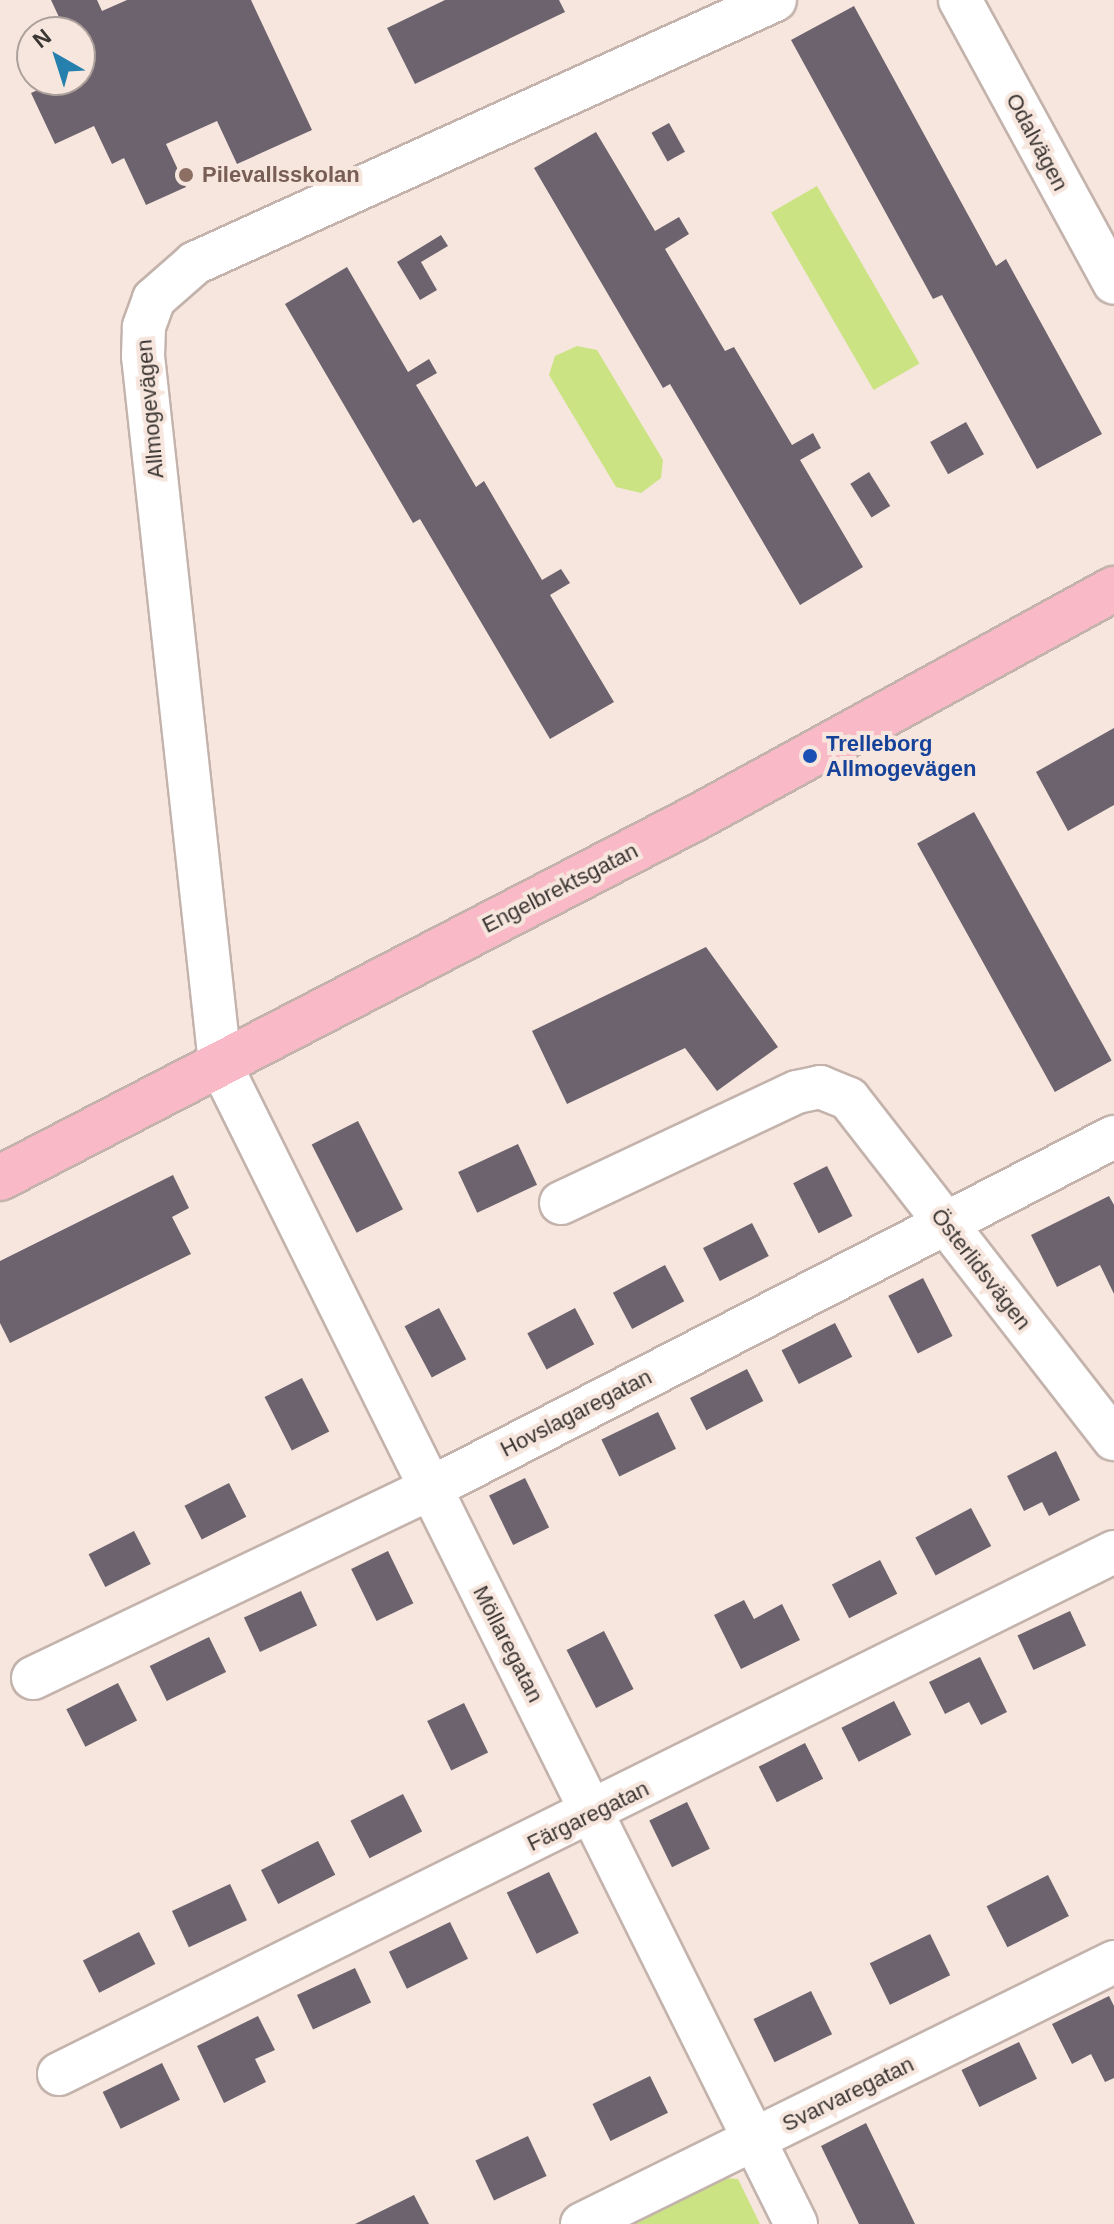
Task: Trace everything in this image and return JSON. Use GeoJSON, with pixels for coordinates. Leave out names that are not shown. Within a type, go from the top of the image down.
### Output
{"type":"FeatureCollection","features":[{"type":"Feature","properties":{"kind":"main road","name":"Engelbrektsgatan"},"geometry":{"type":"LineString","coordinates":[[0,1178],[703,814],[1114,589]]}},
{"type":"Feature","properties":{"kind":"street","name":"Allmogevägen"},"geometry":{"type":"LineString","coordinates":[[220,1064],[143,356],[144,327],[154,299],[195,263],[775,0]]}},
{"type":"Feature","properties":{"kind":"street","name":"Odalvägen"},"geometry":{"type":"LineString","coordinates":[[960,0],[1114,283]]}},
{"type":"Feature","properties":{"kind":"street","name":"Möllaregatan"},"geometry":{"type":"LineString","coordinates":[[220,1064],[796,2224]]}},
{"type":"Feature","properties":{"kind":"street","name":"Österlidsvägen"},"geometry":{"type":"LineString","coordinates":[[561,1203],[797,1092],[820,1087],[849,1099],[1114,1439]]}},
{"type":"Feature","properties":{"kind":"street","name":"Hovslagaregatan"},"geometry":{"type":"LineString","coordinates":[[33,1678],[429,1489],[1114,1137]]}},
{"type":"Feature","properties":{"kind":"street","name":"Färgaregatan"},"geometry":{"type":"LineString","coordinates":[[59,2074],[594,1813],[1114,1552]]}},
{"type":"Feature","properties":{"kind":"street","name":"Svarvaregatan"},"geometry":{"type":"LineString","coordinates":[[582,2224],[1114,1962]]}},
{"type":"Feature","properties":{"kind":"green space"},"geometry":{"type":"Polygon","coordinates":[[[817,186],[920,364],[874,390],[771,212],[817,186]]]}},
{"type":"Feature","properties":{"kind":"green space"},"geometry":{"type":"Polygon","coordinates":[[[577,346],[597,350],[663,460],[661,478],[641,493],[616,487],[549,375],[555,356],[577,346]]]}},
{"type":"Feature","properties":{"kind":"green space"},"geometry":{"type":"Polygon","coordinates":[[[711,2177],[738,2179],[760,2224],[617,2224],[711,2177]]]}},
{"type":"Feature","properties":{"kind":"building"},"geometry":{"type":"Polygon","coordinates":[[[51,0],[97,0],[102,11],[127,0],[251,0],[312,130],[237,164],[217,121],[166,144],[186,187],[146,205],[124,158],[112,164],[94,126],[55,144],[32,96],[96,96],[96,16],[58,16],[51,0]]]}},
{"type":"Feature","properties":{"kind":"building"},"geometry":{"type":"Polygon","coordinates":[[[445,0],[559,0],[565,12],[415,84],[387,28],[445,0]]]}},
{"type":"Feature","properties":{"kind":"building"},"geometry":{"type":"Polygon","coordinates":[[[854,6],[996,266],[1006,259],[1102,434],[1037,469],[942,295],[933,299],[791,40],[854,6]]]}},
{"type":"Feature","properties":{"kind":"building"},"geometry":{"type":"Polygon","coordinates":[[[669,123],[685,152],[668,162],[652,133],[669,123]]]}},
{"type":"Feature","properties":{"kind":"building"},"geometry":{"type":"Polygon","coordinates":[[[596,132],[655,231],[679,217],[689,234],[665,249],[725,351],[734,347],[792,445],[813,433],[821,448],[800,460],[863,567],[800,605],[670,384],[663,388],[534,168],[596,132]]]}},
{"type":"Feature","properties":{"kind":"building"},"geometry":{"type":"Polygon","coordinates":[[[441,235],[448,246],[421,262],[437,290],[420,300],[397,262],[441,235]]]}},
{"type":"Feature","properties":{"kind":"building"},"geometry":{"type":"Polygon","coordinates":[[[347,267],[408,372],[429,359],[437,373],[416,385],[476,487],[484,481],[542,580],[561,569],[570,583],[550,595],[614,702],[550,739],[420,519],[413,523],[285,304],[347,267]]]}},
{"type":"Feature","properties":{"kind":"building"},"geometry":{"type":"Polygon","coordinates":[[[966,422],[984,454],[948,474],[930,442],[966,422]]]}},
{"type":"Feature","properties":{"kind":"building"},"geometry":{"type":"Polygon","coordinates":[[[869,472],[890,506],[872,518],[850,484],[869,472]]]}},
{"type":"Feature","properties":{"kind":"building"},"geometry":{"type":"Polygon","coordinates":[[[1114,728],[1114,805],[1068,831],[1036,772],[1114,728]]]}},
{"type":"Feature","properties":{"kind":"building"},"geometry":{"type":"Polygon","coordinates":[[[974,812],[1112,1060],[1055,1092],[917,844],[974,812]]]}},
{"type":"Feature","properties":{"kind":"building"},"geometry":{"type":"Polygon","coordinates":[[[706,947],[778,1047],[717,1091],[685,1048],[567,1104],[532,1031],[706,947]]]}},
{"type":"Feature","properties":{"kind":"building"},"geometry":{"type":"Polygon","coordinates":[[[358,1121],[403,1209],[357,1233],[312,1145],[358,1121]]]}},
{"type":"Feature","properties":{"kind":"building"},"geometry":{"type":"Polygon","coordinates":[[[518,1144],[537,1185],[477,1213],[458,1172],[518,1144]]]}},
{"type":"Feature","properties":{"kind":"building"},"geometry":{"type":"Polygon","coordinates":[[[827,1166],[852,1216],[819,1233],[793,1183],[827,1166]]]}},
{"type":"Feature","properties":{"kind":"building"},"geometry":{"type":"Polygon","coordinates":[[[173,1175],[189,1208],[172,1217],[191,1254],[10,1343],[0,1323],[0,1261],[173,1175]]]}},
{"type":"Feature","properties":{"kind":"building"},"geometry":{"type":"Polygon","coordinates":[[[1109,1196],[1114,1205],[1114,1294],[1100,1265],[1057,1287],[1031,1235],[1109,1196]]]}},
{"type":"Feature","properties":{"kind":"building"},"geometry":{"type":"Polygon","coordinates":[[[752,1223],[769,1256],[720,1281],[703,1248],[752,1223]]]}},
{"type":"Feature","properties":{"kind":"building"},"geometry":{"type":"Polygon","coordinates":[[[665,1265],[684,1301],[632,1329],[613,1293],[665,1265]]]}},
{"type":"Feature","properties":{"kind":"building"},"geometry":{"type":"Polygon","coordinates":[[[923,1278],[953,1336],[918,1354],[888,1296],[923,1278]]]}},
{"type":"Feature","properties":{"kind":"building"},"geometry":{"type":"Polygon","coordinates":[[[439,1308],[466,1359],[432,1378],[405,1326],[439,1308]]]}},
{"type":"Feature","properties":{"kind":"building"},"geometry":{"type":"Polygon","coordinates":[[[575,1308],[594,1344],[547,1370],[527,1333],[575,1308]]]}},
{"type":"Feature","properties":{"kind":"building"},"geometry":{"type":"Polygon","coordinates":[[[835,1323],[852,1357],[799,1384],[782,1350],[835,1323]]]}},
{"type":"Feature","properties":{"kind":"building"},"geometry":{"type":"Polygon","coordinates":[[[747,1369],[763,1401],[706,1430],[690,1398],[747,1369]]]}},
{"type":"Feature","properties":{"kind":"building"},"geometry":{"type":"Polygon","coordinates":[[[302,1378],[329,1431],[292,1451],[265,1397],[302,1378]]]}},
{"type":"Feature","properties":{"kind":"building"},"geometry":{"type":"Polygon","coordinates":[[[658,1412],[676,1449],[619,1476],[601,1440],[658,1412]]]}},
{"type":"Feature","properties":{"kind":"building"},"geometry":{"type":"Polygon","coordinates":[[[1056,1451],[1080,1500],[1049,1516],[1042,1502],[1024,1511],[1007,1476],[1056,1451]]]}},
{"type":"Feature","properties":{"kind":"building"},"geometry":{"type":"Polygon","coordinates":[[[525,1478],[549,1527],[513,1545],[489,1496],[525,1478]]]}},
{"type":"Feature","properties":{"kind":"building"},"geometry":{"type":"Polygon","coordinates":[[[229,1483],[246,1517],[202,1540],[184,1506],[229,1483]]]}},
{"type":"Feature","properties":{"kind":"building"},"geometry":{"type":"Polygon","coordinates":[[[971,1508],[991,1546],[936,1576],[915,1538],[971,1508]]]}},
{"type":"Feature","properties":{"kind":"building"},"geometry":{"type":"Polygon","coordinates":[[[134,1531],[151,1564],[105,1587],[89,1554],[134,1531]]]}},
{"type":"Feature","properties":{"kind":"building"},"geometry":{"type":"Polygon","coordinates":[[[388,1551],[413,1603],[377,1621],[351,1569],[388,1551]]]}},
{"type":"Feature","properties":{"kind":"building"},"geometry":{"type":"Polygon","coordinates":[[[880,1560],[897,1594],[849,1618],[832,1585],[880,1560]]]}},
{"type":"Feature","properties":{"kind":"building"},"geometry":{"type":"Polygon","coordinates":[[[301,1591],[317,1625],[260,1652],[244,1618],[301,1591]]]}},
{"type":"Feature","properties":{"kind":"building"},"geometry":{"type":"Polygon","coordinates":[[[744,1600],[754,1619],[782,1604],[800,1640],[741,1669],[714,1615],[744,1600]]]}},
{"type":"Feature","properties":{"kind":"building"},"geometry":{"type":"Polygon","coordinates":[[[1070,1611],[1086,1645],[1033,1670],[1017,1636],[1070,1611]]]}},
{"type":"Feature","properties":{"kind":"building"},"geometry":{"type":"Polygon","coordinates":[[[604,1631],[634,1689],[596,1708],[567,1650],[604,1631]]]}},
{"type":"Feature","properties":{"kind":"building"},"geometry":{"type":"Polygon","coordinates":[[[209,1637],[226,1672],[167,1701],[150,1666],[209,1637]]]}},
{"type":"Feature","properties":{"kind":"building"},"geometry":{"type":"Polygon","coordinates":[[[980,1657],[1007,1712],[981,1725],[969,1702],[945,1714],[929,1682],[980,1657]]]}},
{"type":"Feature","properties":{"kind":"building"},"geometry":{"type":"Polygon","coordinates":[[[118,1683],[137,1720],[85,1747],[66,1709],[118,1683]]]}},
{"type":"Feature","properties":{"kind":"building"},"geometry":{"type":"Polygon","coordinates":[[[894,1701],[911,1735],[859,1762],[841,1728],[894,1701]]]}},
{"type":"Feature","properties":{"kind":"building"},"geometry":{"type":"Polygon","coordinates":[[[464,1703],[488,1752],[451,1770],[427,1721],[464,1703]]]}},
{"type":"Feature","properties":{"kind":"building"},"geometry":{"type":"Polygon","coordinates":[[[805,1743],[823,1779],[777,1802],[759,1767],[805,1743]]]}},
{"type":"Feature","properties":{"kind":"building"},"geometry":{"type":"Polygon","coordinates":[[[403,1794],[422,1831],[369,1858],[350,1821],[403,1794]]]}},
{"type":"Feature","properties":{"kind":"building"},"geometry":{"type":"Polygon","coordinates":[[[687,1802],[710,1849],[672,1867],[649,1820],[687,1802]]]}},
{"type":"Feature","properties":{"kind":"building"},"geometry":{"type":"Polygon","coordinates":[[[318,1841],[335,1875],[278,1904],[261,1870],[318,1841]]]}},
{"type":"Feature","properties":{"kind":"building"},"geometry":{"type":"Polygon","coordinates":[[[549,1872],[579,1933],[537,1954],[507,1893],[549,1872]]]}},
{"type":"Feature","properties":{"kind":"building"},"geometry":{"type":"Polygon","coordinates":[[[1048,1875],[1069,1916],[1007,1947],[987,1906],[1048,1875]]]}},
{"type":"Feature","properties":{"kind":"building"},"geometry":{"type":"Polygon","coordinates":[[[230,1884],[247,1920],[189,1947],[172,1911],[230,1884]]]}},
{"type":"Feature","properties":{"kind":"building"},"geometry":{"type":"Polygon","coordinates":[[[450,1922],[468,1959],[407,1989],[389,1952],[450,1922]]]}},
{"type":"Feature","properties":{"kind":"building"},"geometry":{"type":"Polygon","coordinates":[[[139,1932],[155,1964],[99,1993],[83,1961],[139,1932]]]}},
{"type":"Feature","properties":{"kind":"building"},"geometry":{"type":"Polygon","coordinates":[[[930,1934],[950,1975],[890,2005],[870,1963],[930,1934]]]}},
{"type":"Feature","properties":{"kind":"building"},"geometry":{"type":"Polygon","coordinates":[[[355,1968],[371,2002],[313,2029],[297,1995],[355,1968]]]}},
{"type":"Feature","properties":{"kind":"building"},"geometry":{"type":"Polygon","coordinates":[[[811,1991],[832,2034],[775,2062],[753,2019],[811,1991]]]}},
{"type":"Feature","properties":{"kind":"building"},"geometry":{"type":"Polygon","coordinates":[[[1109,1996],[1114,2006],[1114,2078],[1105,2082],[1091,2054],[1072,2064],[1052,2024],[1109,1996]]]}},
{"type":"Feature","properties":{"kind":"building"},"geometry":{"type":"Polygon","coordinates":[[[258,2016],[275,2050],[255,2059],[266,2082],[224,2103],[197,2046],[258,2016]]]}},
{"type":"Feature","properties":{"kind":"building"},"geometry":{"type":"Polygon","coordinates":[[[1019,2042],[1037,2079],[979,2107],[961,2070],[1019,2042]]]}},
{"type":"Feature","properties":{"kind":"building"},"geometry":{"type":"Polygon","coordinates":[[[162,2063],[180,2100],[121,2129],[103,2092],[162,2063]]]}},
{"type":"Feature","properties":{"kind":"building"},"geometry":{"type":"Polygon","coordinates":[[[650,2076],[668,2113],[610,2141],[592,2104],[650,2076]]]}},
{"type":"Feature","properties":{"kind":"building"},"geometry":{"type":"Polygon","coordinates":[[[866,2123],[915,2224],[859,2224],[821,2146],[866,2123]]]}},
{"type":"Feature","properties":{"kind":"building"},"geometry":{"type":"Polygon","coordinates":[[[528,2136],[547,2176],[494,2200],[475,2161],[528,2136]]]}},
{"type":"Feature","properties":{"kind":"building"},"geometry":{"type":"Polygon","coordinates":[[[414,2195],[429,2224],[355,2224],[414,2195]]]}},
{"type":"Feature","properties":{"kind":"place","name":"Pilevallsskolan"},"geometry":{"type":"Point","coordinates":[186,175]}},
{"type":"Feature","properties":{"kind":"place","name":"Trelleborg Allmogevägen"},"geometry":{"type":"Point","coordinates":[810,756]}}]}
